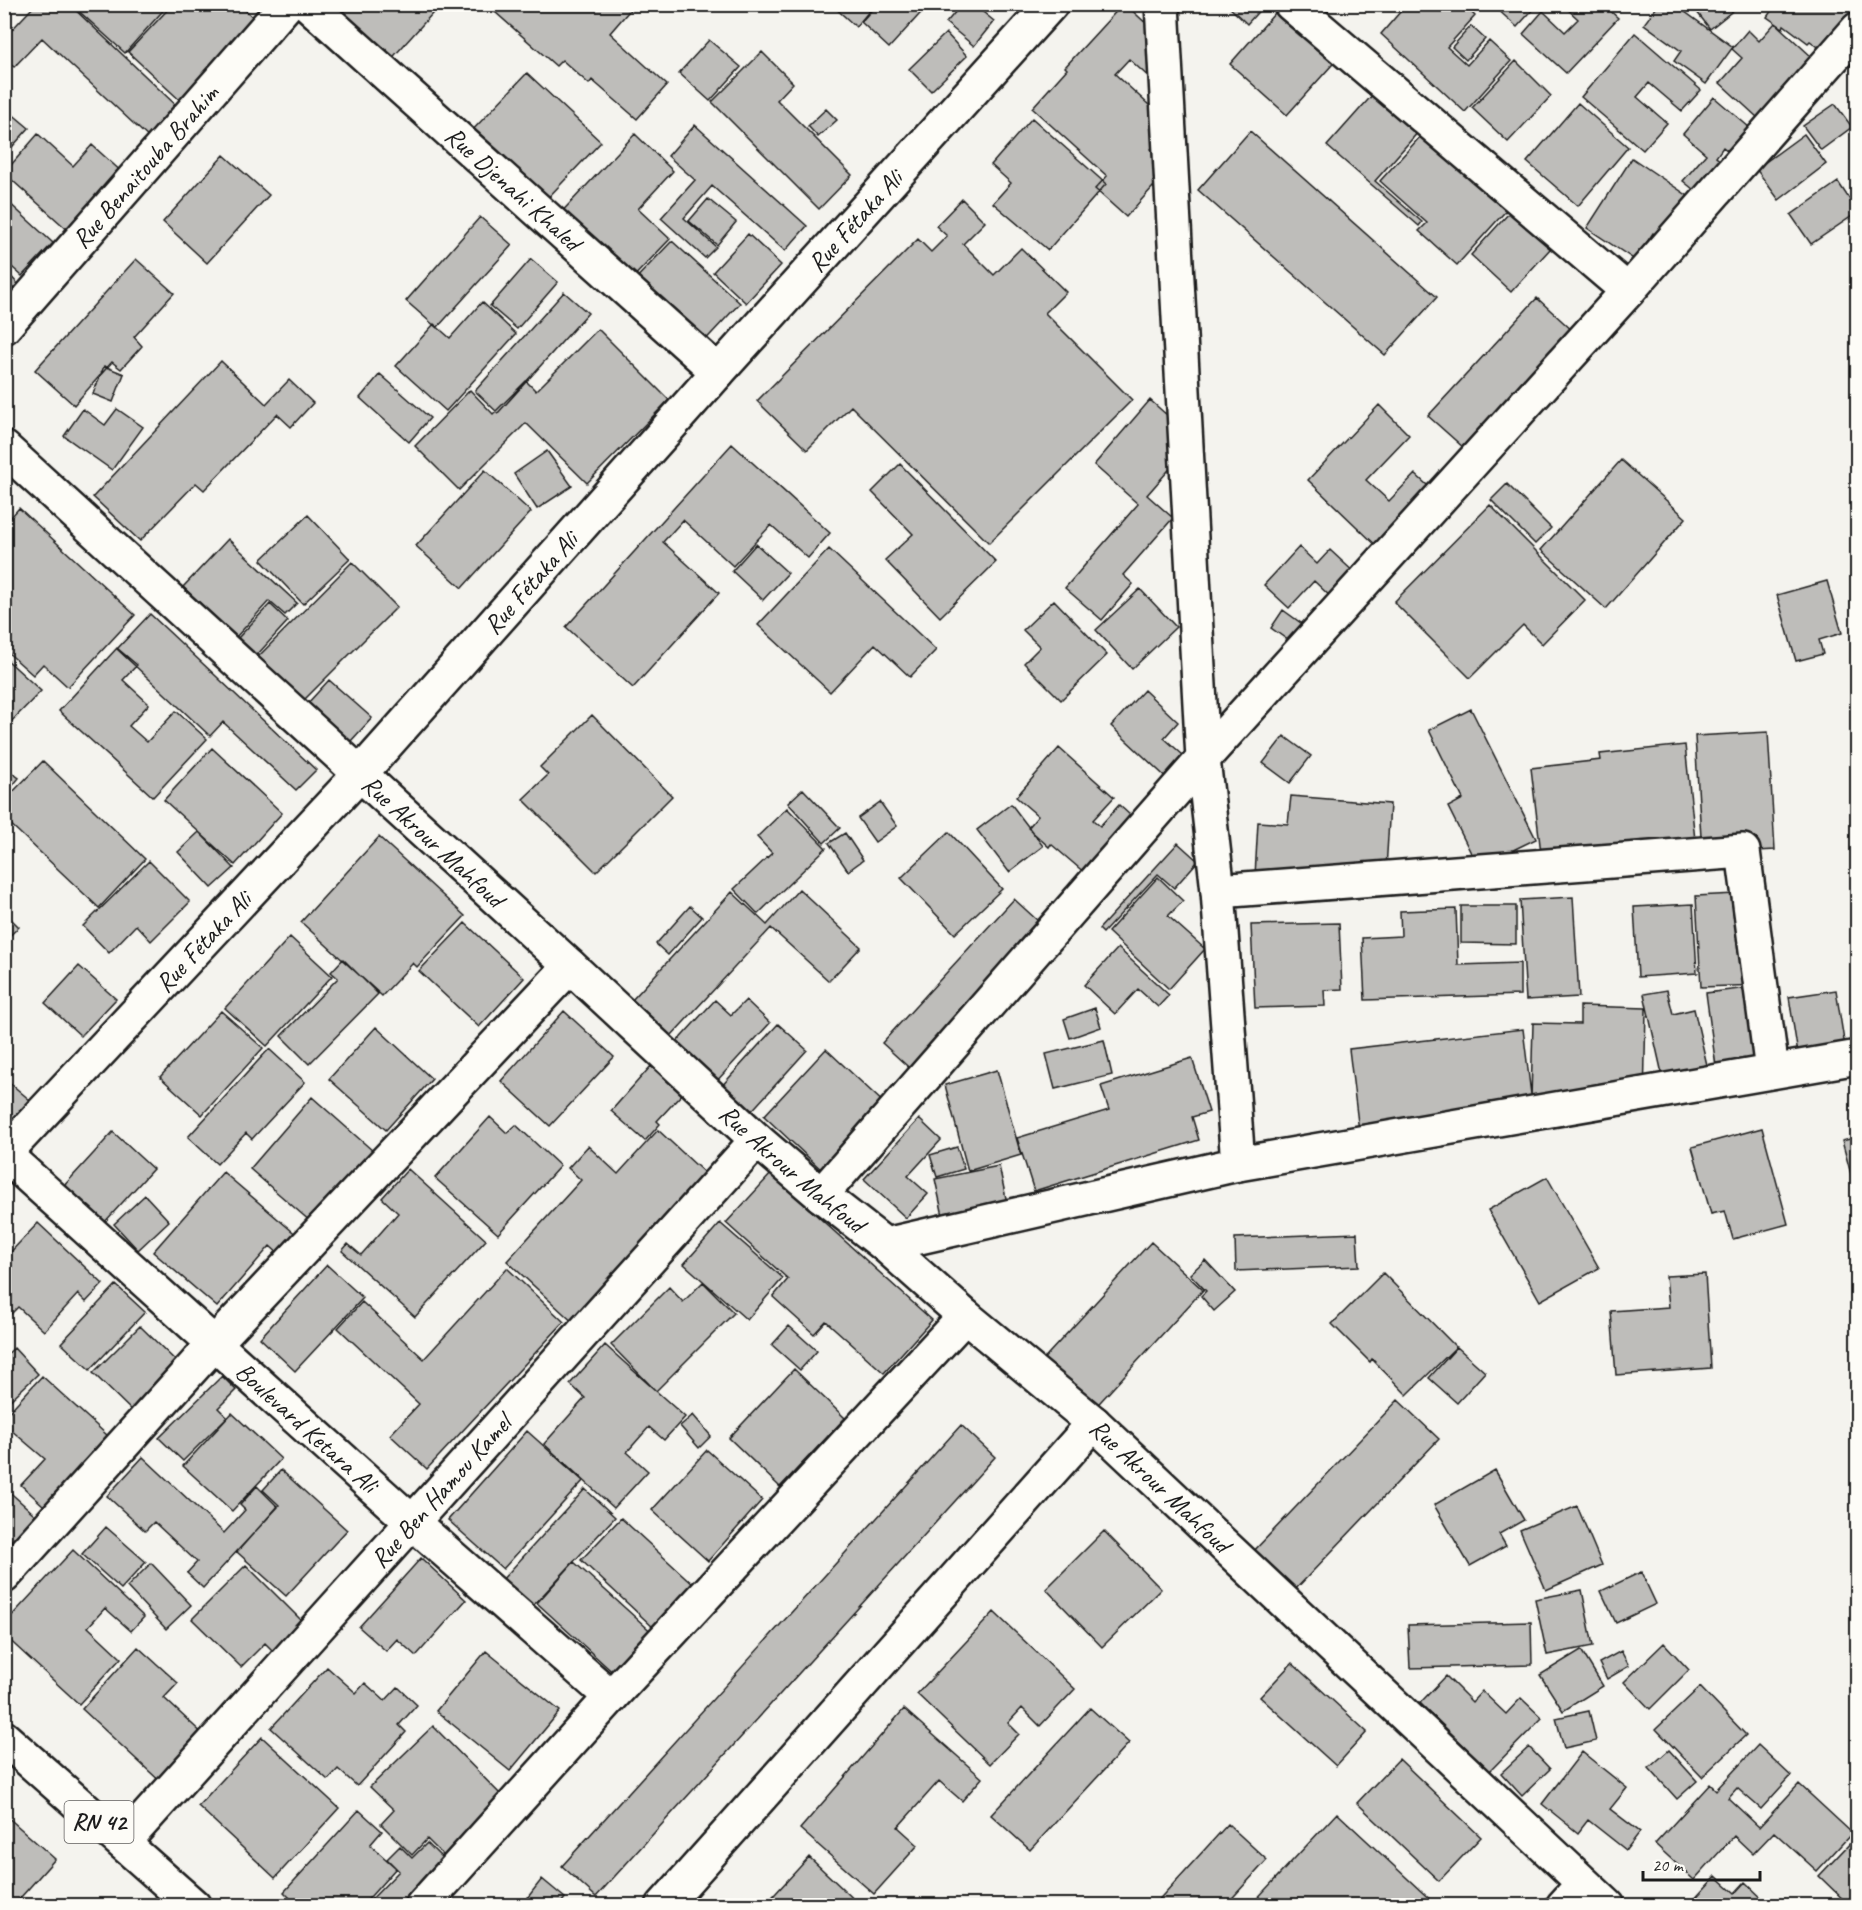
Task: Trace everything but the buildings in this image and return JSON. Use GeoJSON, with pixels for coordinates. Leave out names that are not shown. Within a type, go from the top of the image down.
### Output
{"type":"FeatureCollection","features":[{"type":"Feature","properties":{"kind":"street","name":"Rue Benaitouba Brahim"},"geometry":{"type":"LineString","coordinates":[[4,327],[287,4]]}},
{"type":"Feature","properties":{"kind":"street","name":"Rue Djenahi Khaled"},"geometry":{"type":"LineString","coordinates":[[308,4],[718,372]]}},
{"type":"Feature","properties":{"kind":"street","name":"Rue Fétaka Ali"},"geometry":{"type":"LineString","coordinates":[[4,1154],[360,774],[718,372],[1051,4]]}},
{"type":"Feature","properties":{"kind":"street"},"geometry":{"type":"LineString","coordinates":[[1162,4],[1203,759],[1218,891],[1238,1164]]}},
{"type":"Feature","properties":{"kind":"street"},"geometry":{"type":"LineString","coordinates":[[1291,4],[1628,291]]}},
{"type":"Feature","properties":{"kind":"street"},"geometry":{"type":"LineString","coordinates":[[821,1195],[1203,759],[1628,291],[1857,29]]}},
{"type":"Feature","properties":{"kind":"street","name":"Rue Akrour Mahfoud"},"geometry":{"type":"LineString","coordinates":[[4,448],[757,1140],[1095,1423],[1573,1895],[1608,1905]]}},
{"type":"Feature","properties":{"kind":"street"},"geometry":{"type":"LineString","coordinates":[[1218,891],[1743,851],[1772,1071]]}},
{"type":"Feature","properties":{"kind":"street"},"geometry":{"type":"LineString","coordinates":[[4,1576],[214,1344],[570,966]]}},
{"type":"Feature","properties":{"kind":"street"},"geometry":{"type":"LineString","coordinates":[[885,1245],[1238,1164],[1857,1057]]}},
{"type":"Feature","properties":{"kind":"street","name":"Rue Ben Hamou Kamel"},"geometry":{"type":"LineString","coordinates":[[123,1843],[757,1140]]}},
{"type":"Feature","properties":{"kind":"street","name":"Boulevard Ketara Ali"},"geometry":{"type":"LineString","coordinates":[[4,1154],[412,1522],[611,1697]]}},
{"type":"Feature","properties":{"kind":"street"},"geometry":{"type":"LineString","coordinates":[[422,1905],[611,1697],[965,1316]]}},
{"type":"Feature","properties":{"kind":"street"},"geometry":{"type":"LineString","coordinates":[[663,1905],[1095,1423]]}},
{"type":"Feature","properties":{"kind":"street","name":"RN 42"},"geometry":{"type":"LineString","coordinates":[[4,1738],[194,1905]]}}]}
